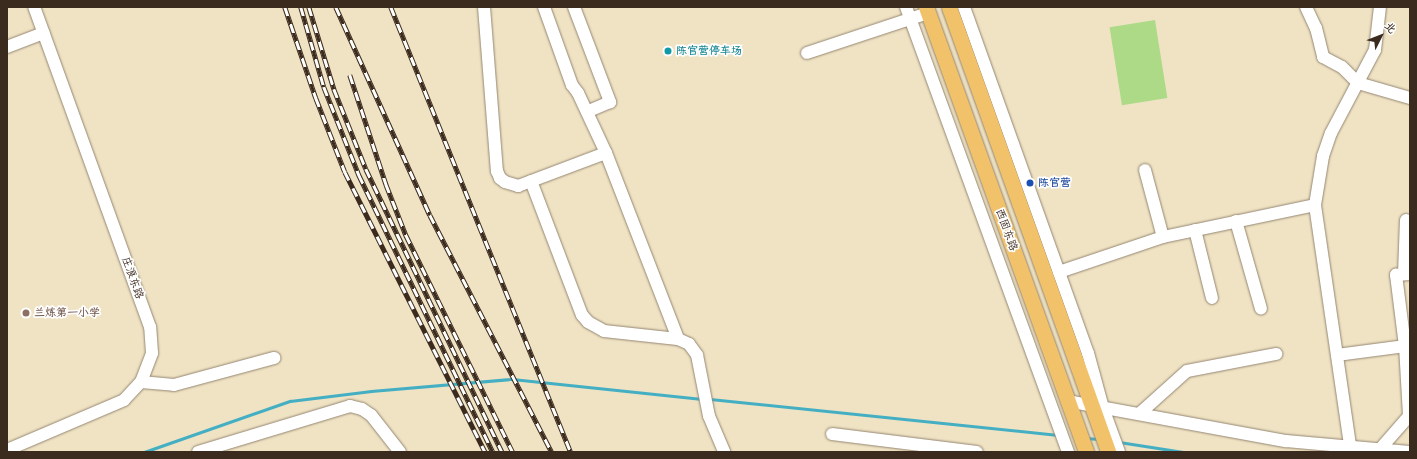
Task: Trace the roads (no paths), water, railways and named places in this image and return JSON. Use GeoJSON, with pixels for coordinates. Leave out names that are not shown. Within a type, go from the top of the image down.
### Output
{"type":"FeatureCollection","features":[{"type":"Feature","properties":{"kind":"main road","name":"西固东路"},"geometry":{"type":"LineString","coordinates":[[950,7],[1099,412],[1108,452]]}},
{"type":"Feature","properties":{"kind":"main road","name":"西固东路"},"geometry":{"type":"LineString","coordinates":[[927,10],[1086,452]]}},
{"type":"Feature","properties":{"kind":"street","name":"庄浪东路"},"geometry":{"type":"LineString","coordinates":[[7,450],[124,400],[141,382],[152,353],[150,327],[34,7]]}},
{"type":"Feature","properties":{"kind":"street"},"geometry":{"type":"LineString","coordinates":[[484,7],[497,171],[500,178],[511,186],[518,186],[606,153]]}},
{"type":"Feature","properties":{"kind":"street"},"geometry":{"type":"LineString","coordinates":[[544,7],[572,85],[587,112],[606,153],[678,339]]}},
{"type":"Feature","properties":{"kind":"street"},"geometry":{"type":"LineString","coordinates":[[574,7],[610,102],[587,112]]}},
{"type":"Feature","properties":{"kind":"street"},"geometry":{"type":"LineString","coordinates":[[906,7],[1068,452]]}},
{"type":"Feature","properties":{"kind":"street"},"geometry":{"type":"LineString","coordinates":[[964,7],[1088,353],[1099,412],[1118,452]]}},
{"type":"Feature","properties":{"kind":"street"},"geometry":{"type":"LineString","coordinates":[[1306,7],[1316,28],[1323,57],[1342,67],[1358,83],[1410,98]]}},
{"type":"Feature","properties":{"kind":"street"},"geometry":{"type":"LineString","coordinates":[[1350,445],[1315,205],[1323,156],[1331,133],[1375,50],[1380,7]]}},
{"type":"Feature","properties":{"kind":"street"},"geometry":{"type":"LineString","coordinates":[[807,53],[910,20],[927,10]]}},
{"type":"Feature","properties":{"kind":"street"},"geometry":{"type":"LineString","coordinates":[[7,47],[43,34]]}},
{"type":"Feature","properties":{"kind":"street"},"geometry":{"type":"LineString","coordinates":[[1145,170],[1163,237]]}},
{"type":"Feature","properties":{"kind":"street"},"geometry":{"type":"LineString","coordinates":[[531,181],[578,307],[588,322],[604,331],[678,339],[689,344],[697,355],[709,416],[724,452]]}},
{"type":"Feature","properties":{"kind":"street"},"geometry":{"type":"LineString","coordinates":[[1059,272],[1163,237],[1315,205]]}},
{"type":"Feature","properties":{"kind":"street"},"geometry":{"type":"LineString","coordinates":[[1381,448],[1409,416],[1405,346],[1396,275],[1407,274],[1406,220]]}},
{"type":"Feature","properties":{"kind":"street"},"geometry":{"type":"LineString","coordinates":[[1236,222],[1261,309]]}},
{"type":"Feature","properties":{"kind":"street"},"geometry":{"type":"LineString","coordinates":[[1195,230],[1212,298]]}},
{"type":"Feature","properties":{"kind":"street"},"geometry":{"type":"LineString","coordinates":[[1337,355],[1405,346]]}},
{"type":"Feature","properties":{"kind":"street"},"geometry":{"type":"LineString","coordinates":[[1139,414],[1187,371],[1276,354]]}},
{"type":"Feature","properties":{"kind":"street"},"geometry":{"type":"LineString","coordinates":[[141,382],[174,385],[274,358]]}},
{"type":"Feature","properties":{"kind":"street"},"geometry":{"type":"LineString","coordinates":[[1067,402],[1099,412],[1139,414],[1286,441],[1350,445],[1410,452]]}},
{"type":"Feature","properties":{"kind":"street"},"geometry":{"type":"LineString","coordinates":[[198,452],[350,406],[362,409],[371,415],[400,452]]}},
{"type":"Feature","properties":{"kind":"street"},"geometry":{"type":"LineString","coordinates":[[832,434],[977,452]]}},
{"type":"Feature","properties":{"kind":"waterway"},"geometry":{"type":"LineString","coordinates":[[144,452],[290,401],[371,391],[512,379],[702,399]]}},
{"type":"Feature","properties":{"kind":"waterway"},"geometry":{"type":"LineString","coordinates":[[710,399],[1058,435]]}},
{"type":"Feature","properties":{"kind":"waterway"},"geometry":{"type":"LineString","coordinates":[[1086,438],[1098,439]]}},
{"type":"Feature","properties":{"kind":"waterway"},"geometry":{"type":"LineString","coordinates":[[1119,442],[1183,452]]}},
{"type":"Feature","properties":{"kind":"railway"},"geometry":{"type":"LineString","coordinates":[[285,7],[316,98],[345,172],[485,452]]}},
{"type":"Feature","properties":{"kind":"railway"},"geometry":{"type":"LineString","coordinates":[[301,7],[324,87],[359,175],[493,452]]}},
{"type":"Feature","properties":{"kind":"railway"},"geometry":{"type":"LineString","coordinates":[[309,7],[334,89],[366,169],[502,452]]}},
{"type":"Feature","properties":{"kind":"railway"},"geometry":{"type":"LineString","coordinates":[[336,7],[430,215],[552,452]]}},
{"type":"Feature","properties":{"kind":"railway"},"geometry":{"type":"LineString","coordinates":[[391,7],[571,452]]}},
{"type":"Feature","properties":{"kind":"railway"},"geometry":{"type":"LineString","coordinates":[[350,75],[386,184],[406,235],[513,452]]}},
{"type":"Feature","properties":{"kind":"place","name":"陈官营停车场"},"geometry":{"type":"Point","coordinates":[668,51]}},
{"type":"Feature","properties":{"kind":"place","name":"陈官营"},"geometry":{"type":"Point","coordinates":[1030,183]}},
{"type":"Feature","properties":{"kind":"place","name":"兰炼第一小学"},"geometry":{"type":"Point","coordinates":[26,313]}}]}
